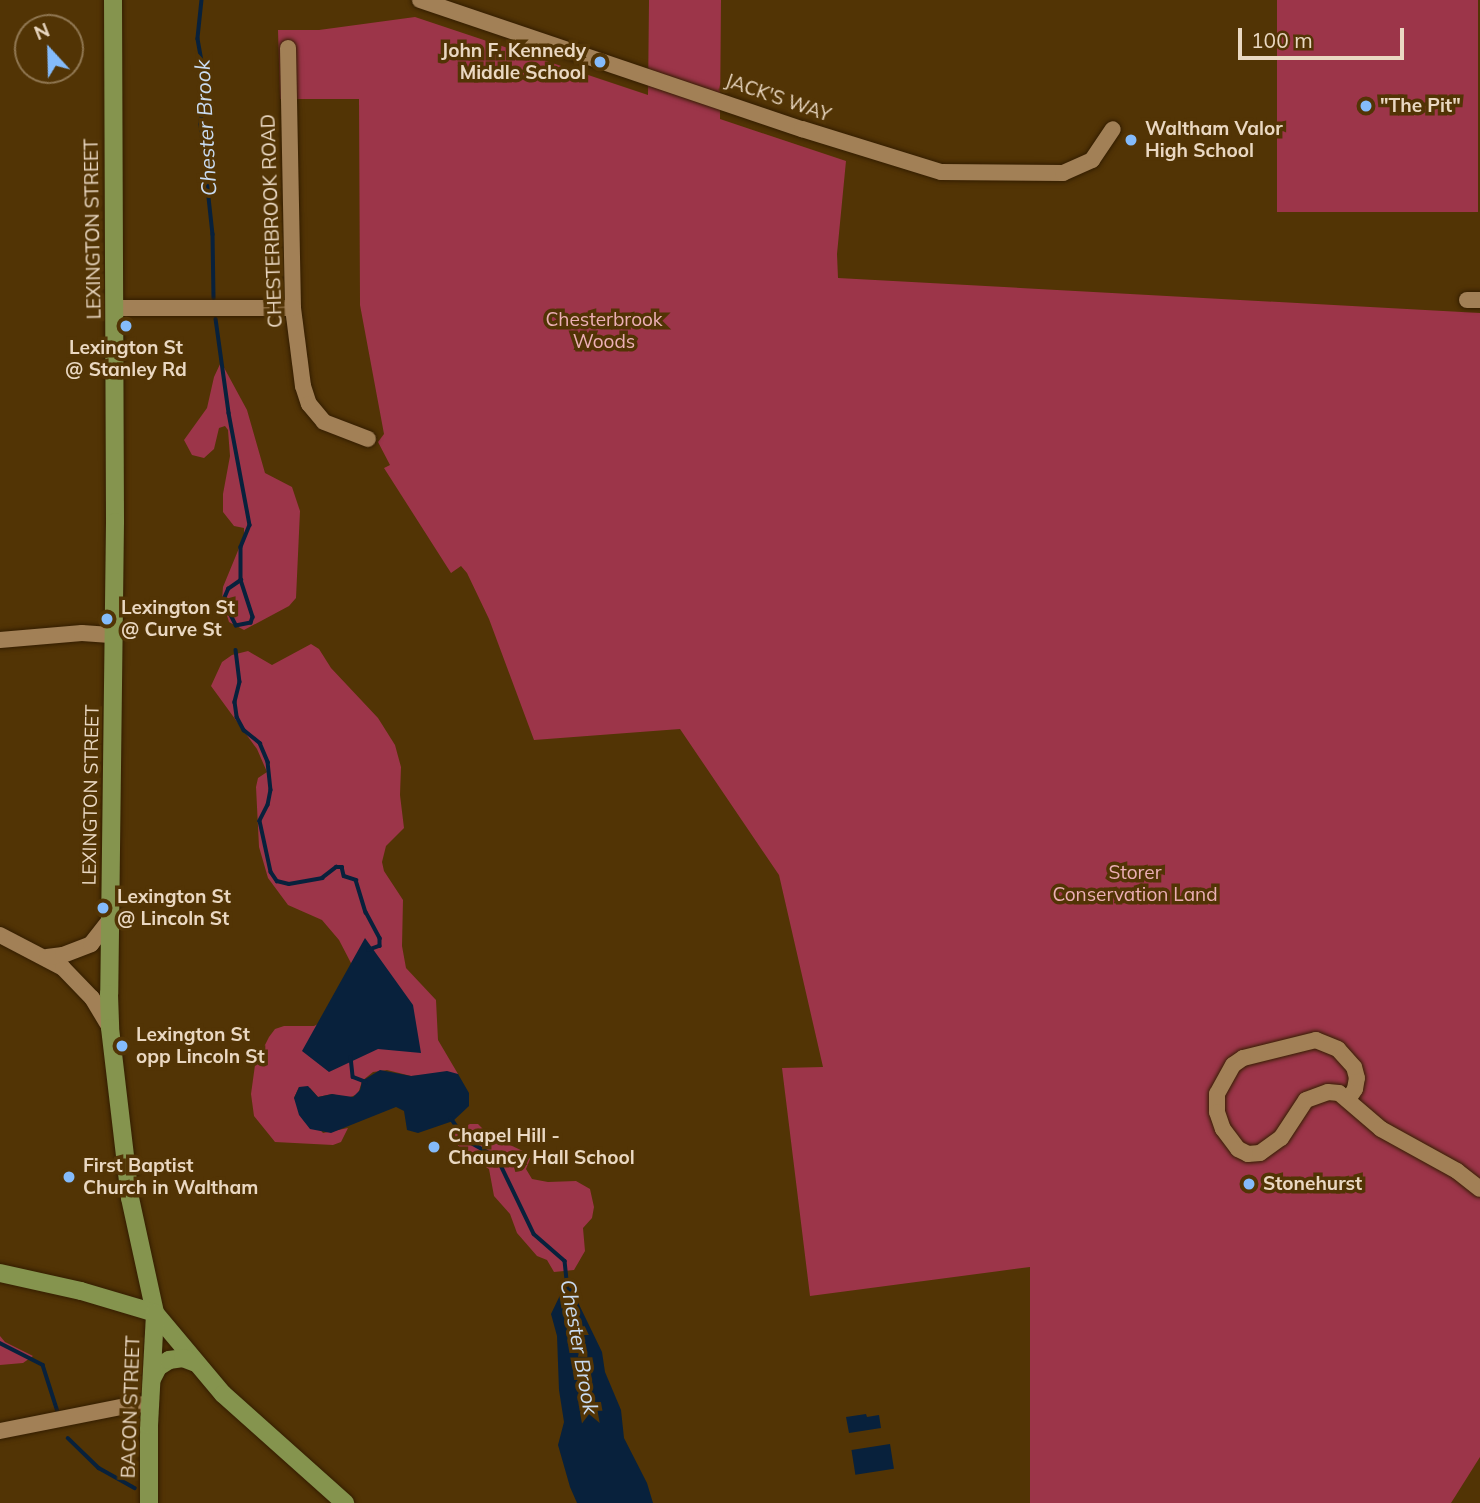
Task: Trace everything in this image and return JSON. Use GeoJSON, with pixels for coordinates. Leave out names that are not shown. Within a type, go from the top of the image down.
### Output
{"type":"FeatureCollection","features":[{"type":"Feature","properties":{"kind":"main road","name":"LEXINGTON STREET"},"geometry":{"type":"LineString","coordinates":[[113,2],[114,635],[110,1028],[130,1198],[155,1313],[231,1401],[345,1503]]}},
{"type":"Feature","properties":{"kind":"main road"},"geometry":{"type":"LineString","coordinates":[[0,1273],[94,1294],[155,1313]]}},
{"type":"Feature","properties":{"kind":"main road","name":"BACON STREET"},"geometry":{"type":"LineString","coordinates":[[149,1503],[150,1404],[155,1313]]}},
{"type":"Feature","properties":{"kind":"main road"},"geometry":{"type":"LineString","coordinates":[[152,1379],[158,1367],[169,1360],[183,1358],[196,1363]]}},
{"type":"Feature","properties":{"kind":"street","name":"JACK'S WAY"},"geometry":{"type":"LineString","coordinates":[[420,0],[802,129],[940,172],[1063,173],[1092,160],[1113,129]]}},
{"type":"Feature","properties":{"kind":"street","name":"CHESTERBROOK ROAD"},"geometry":{"type":"LineString","coordinates":[[288,48],[293,307],[303,386],[309,404],[324,422],[368,439]]}},
{"type":"Feature","properties":{"kind":"street"},"geometry":{"type":"LineString","coordinates":[[114,308],[293,307]]}},
{"type":"Feature","properties":{"kind":"street"},"geometry":{"type":"LineString","coordinates":[[0,640],[82,633],[114,635]]}},
{"type":"Feature","properties":{"kind":"street"},"geometry":{"type":"LineString","coordinates":[[47,957],[71,953],[91,944],[111,918]]}},
{"type":"Feature","properties":{"kind":"street"},"geometry":{"type":"LineString","coordinates":[[0,935],[47,957],[76,980],[92,998],[110,1028]]}},
{"type":"Feature","properties":{"kind":"street"},"geometry":{"type":"LineString","coordinates":[[1349,1098],[1355,1089],[1357,1078],[1354,1067],[1338,1049],[1316,1040],[1242,1058],[1233,1065],[1217,1094],[1217,1112],[1223,1129],[1238,1149],[1248,1154],[1260,1153],[1281,1138],[1306,1100],[1328,1091],[1349,1098],[1381,1129],[1457,1171],[1480,1189]]}},
{"type":"Feature","properties":{"kind":"street"},"geometry":{"type":"LineString","coordinates":[[0,1431],[131,1405],[150,1404]]}},
{"type":"Feature","properties":{"kind":"green space","name":"Storer Conservation Land"},"geometry":{"type":"Polygon","coordinates":[[[649,0],[721,0],[720,119],[846,161],[837,254],[838,278],[1480,313],[1480,1457],[1451,1503],[1030,1503],[1030,1267],[810,1296],[782,1068],[823,1067],[779,875],[680,729],[534,740],[489,619],[467,573],[461,566],[451,573],[384,468],[390,465],[378,442],[384,434],[360,305],[359,99],[280,99],[278,30],[319,30],[415,17],[648,95],[649,0]]]}},
{"type":"Feature","properties":{"kind":"green space","name":"\"The Pit\""},"geometry":{"type":"Polygon","coordinates":[[[1277,0],[1478,0],[1478,212],[1277,212],[1277,0]]]}},
{"type":"Feature","properties":{"kind":"green space"},"geometry":{"type":"Polygon","coordinates":[[[221,362],[247,410],[265,473],[292,487],[300,511],[296,598],[289,606],[244,630],[229,622],[222,600],[223,587],[244,536],[244,528],[234,526],[223,512],[223,494],[230,456],[228,430],[225,426],[219,428],[214,449],[204,458],[192,455],[184,440],[207,408],[214,377],[221,362]]]}},
{"type":"Feature","properties":{"kind":"green space"},"geometry":{"type":"Polygon","coordinates":[[[311,644],[319,649],[331,668],[378,718],[395,745],[401,767],[400,795],[404,828],[386,846],[382,862],[384,871],[403,900],[402,946],[406,968],[436,1000],[438,1040],[458,1074],[411,1076],[387,1070],[373,1072],[362,1081],[358,1094],[348,1098],[332,1094],[318,1097],[310,1088],[299,1087],[294,1098],[323,1133],[348,1128],[341,1142],[333,1145],[275,1142],[254,1116],[251,1094],[255,1065],[269,1037],[275,1029],[284,1026],[314,1026],[326,1020],[352,965],[339,940],[322,920],[288,905],[268,878],[259,847],[256,787],[258,778],[267,772],[257,749],[211,686],[222,662],[232,655],[248,651],[272,665],[311,644]]]}},
{"type":"Feature","properties":{"kind":"green space"},"geometry":{"type":"Polygon","coordinates":[[[470,1124],[478,1124],[489,1135],[527,1153],[530,1159],[526,1169],[532,1179],[548,1182],[576,1181],[590,1189],[594,1207],[592,1218],[583,1228],[585,1251],[574,1270],[554,1272],[547,1260],[537,1256],[517,1233],[510,1214],[494,1196],[489,1169],[468,1156],[451,1138],[453,1132],[470,1124]]]}},
{"type":"Feature","properties":{"kind":"green space"},"geometry":{"type":"Polygon","coordinates":[[[0,1336],[5,1342],[33,1356],[23,1363],[0,1365],[0,1336]]]}},
{"type":"Feature","properties":{"kind":"water"},"geometry":{"type":"Polygon","coordinates":[[[365,938],[413,1005],[421,1053],[378,1049],[329,1072],[302,1051],[365,938]]]}},
{"type":"Feature","properties":{"kind":"water"},"geometry":{"type":"Polygon","coordinates":[[[380,1070],[411,1076],[447,1071],[458,1074],[469,1093],[469,1106],[453,1121],[418,1133],[407,1130],[404,1111],[396,1107],[331,1133],[310,1129],[299,1115],[294,1098],[299,1087],[308,1086],[318,1097],[332,1094],[353,1097],[360,1090],[362,1081],[380,1070]]]}},
{"type":"Feature","properties":{"kind":"water"},"geometry":{"type":"Polygon","coordinates":[[[571,1288],[602,1352],[605,1372],[621,1410],[624,1438],[647,1483],[653,1503],[577,1503],[570,1487],[558,1445],[564,1422],[559,1390],[557,1336],[551,1314],[563,1289],[571,1288]]]}},
{"type":"Feature","properties":{"kind":"water"},"geometry":{"type":"Polygon","coordinates":[[[866,1414],[867,1417],[879,1415],[881,1428],[849,1433],[846,1417],[866,1414]]]}},
{"type":"Feature","properties":{"kind":"water"},"geometry":{"type":"Polygon","coordinates":[[[890,1444],[894,1469],[855,1475],[851,1450],[890,1444]]]}},
{"type":"Feature","properties":{"kind":"waterway","name":"Chester Brook"},"geometry":{"type":"LineString","coordinates":[[202,0],[198,39],[205,78],[201,124],[213,234],[214,298]]}},
{"type":"Feature","properties":{"kind":"waterway","name":"Chester Brook"},"geometry":{"type":"LineString","coordinates":[[216,319],[229,413],[250,525],[241,547],[241,580],[253,617],[251,623],[236,626],[223,601],[228,589],[241,580]]}},
{"type":"Feature","properties":{"kind":"waterway","name":"Chester Brook"},"geometry":{"type":"LineString","coordinates":[[236,650],[240,682],[235,702],[237,717],[244,730],[260,743],[268,762],[271,790],[268,805],[260,821],[271,872],[277,881],[289,884],[322,878],[336,867],[342,867],[344,876],[356,880],[366,912],[380,938],[380,946],[369,950]]}},
{"type":"Feature","properties":{"kind":"waterway","name":"Chester Brook"},"geometry":{"type":"LineString","coordinates":[[351,1057],[353,1077],[366,1082]]}},
{"type":"Feature","properties":{"kind":"waterway","name":"Chester Brook"},"geometry":{"type":"LineString","coordinates":[[451,1118],[466,1140],[497,1157],[534,1234],[565,1261],[568,1291]]}},
{"type":"Feature","properties":{"kind":"waterway"},"geometry":{"type":"LineString","coordinates":[[0,1343],[43,1365],[58,1412]]}},
{"type":"Feature","properties":{"kind":"waterway"},"geometry":{"type":"LineString","coordinates":[[68,1438],[99,1468],[135,1488]]}},
{"type":"Feature","properties":{"kind":"place","name":"John F. Kennedy Middle School"},"geometry":{"type":"Point","coordinates":[600,62]}},
{"type":"Feature","properties":{"kind":"place","name":"\"The Pit\""},"geometry":{"type":"Point","coordinates":[1366,106]}},
{"type":"Feature","properties":{"kind":"place","name":"Waltham Valor High School"},"geometry":{"type":"Point","coordinates":[1131,140]}},
{"type":"Feature","properties":{"kind":"place","name":"Lexington St @ Stanley Rd"},"geometry":{"type":"Point","coordinates":[126,326]}},
{"type":"Feature","properties":{"kind":"place","name":"Lexington St @ Curve St"},"geometry":{"type":"Point","coordinates":[107,619]}},
{"type":"Feature","properties":{"kind":"place","name":"Lexington St @ Lincoln St"},"geometry":{"type":"Point","coordinates":[103,908]}},
{"type":"Feature","properties":{"kind":"place","name":"Lexington St opp Lincoln St"},"geometry":{"type":"Point","coordinates":[122,1046]}},
{"type":"Feature","properties":{"kind":"place","name":"Chapel Hill - Chauncy Hall School"},"geometry":{"type":"Point","coordinates":[434,1147]}},
{"type":"Feature","properties":{"kind":"place","name":"First Baptist Church in Waltham"},"geometry":{"type":"Point","coordinates":[69,1177]}},
{"type":"Feature","properties":{"kind":"place","name":"Stonehurst"},"geometry":{"type":"Point","coordinates":[1249,1184]}},
{"type":"Feature","properties":{"kind":"park label","name":"Chesterbrook Woods"},"geometry":{"type":"Point","coordinates":[604,331]}}]}
